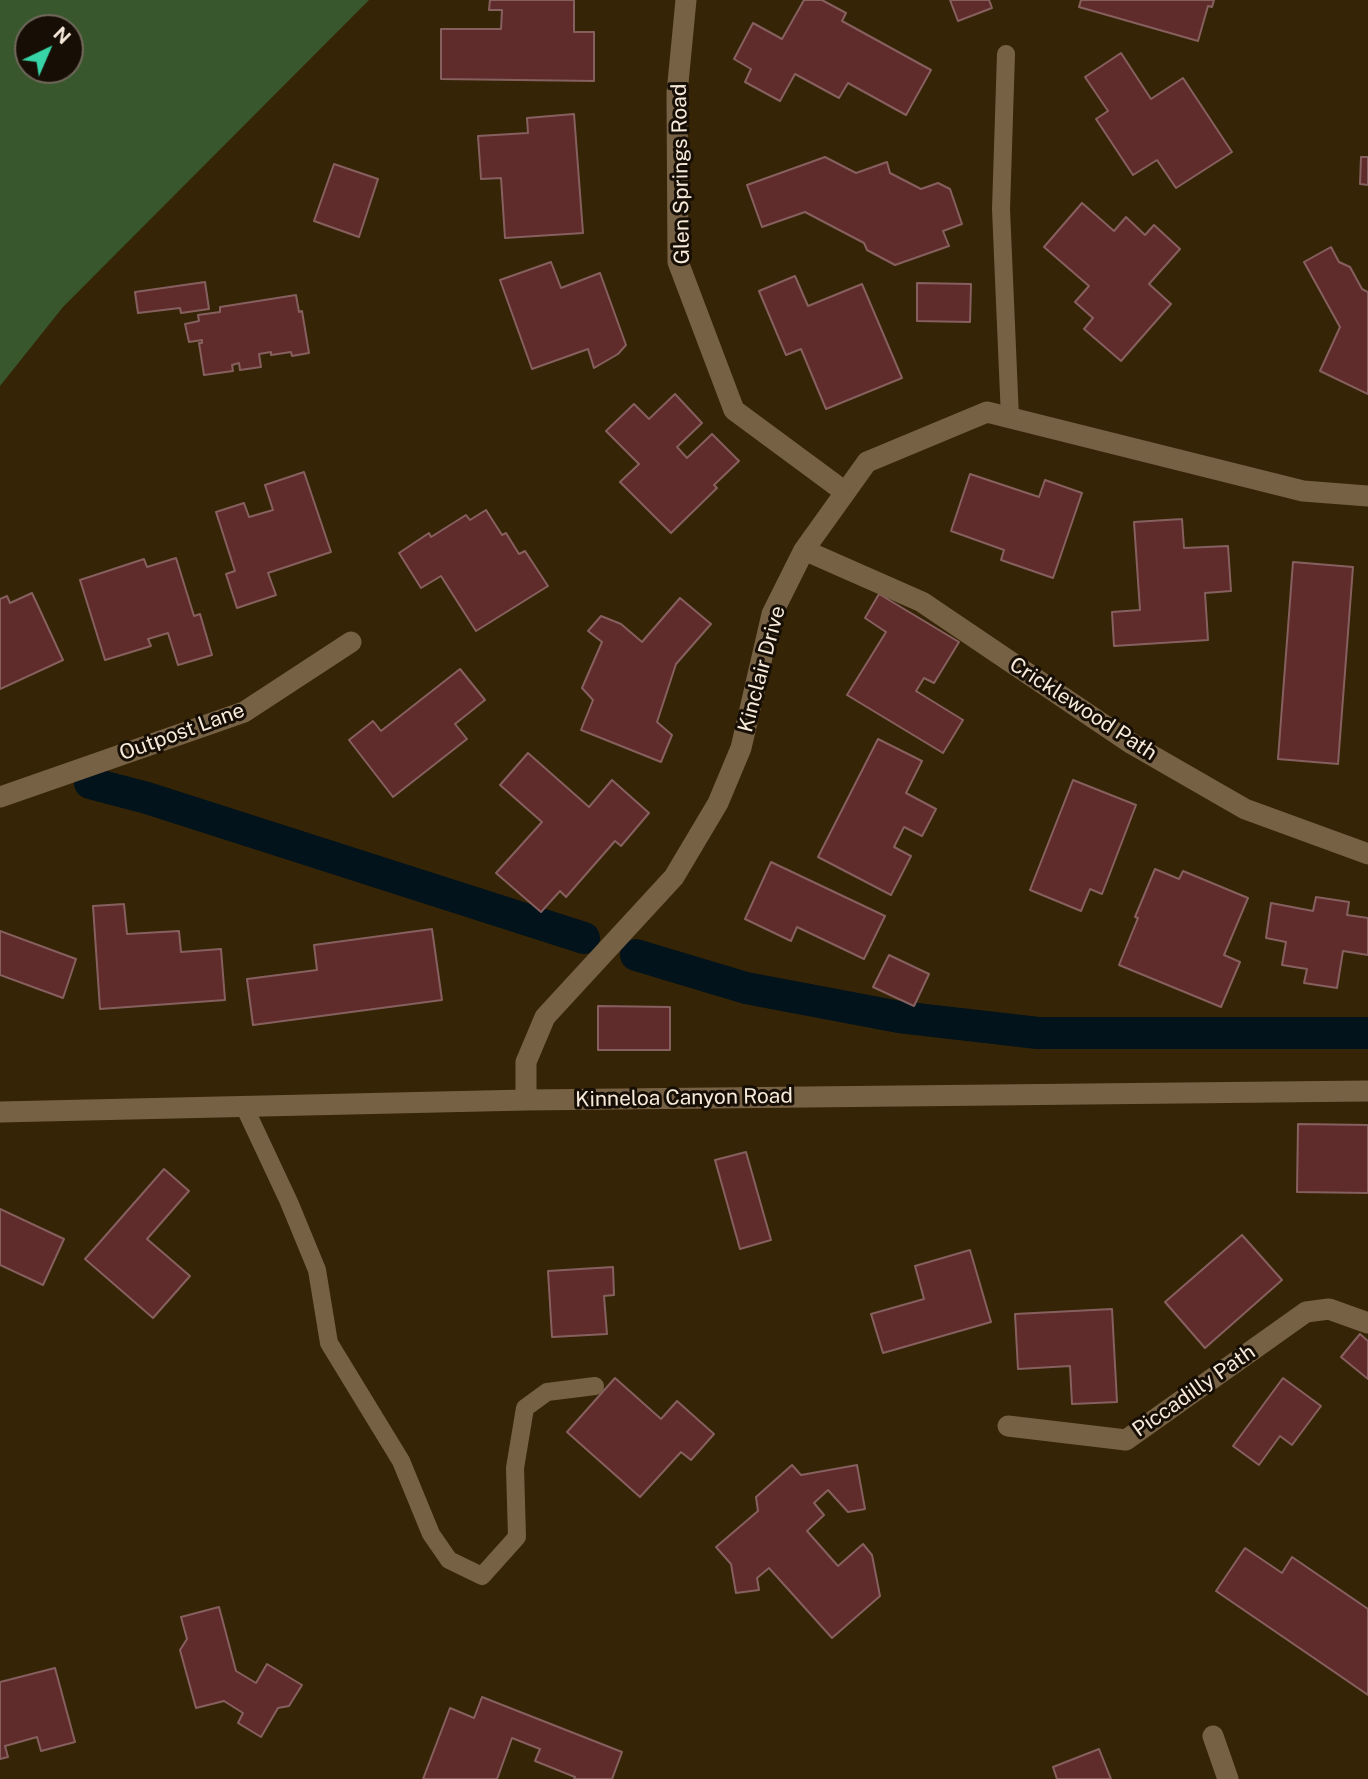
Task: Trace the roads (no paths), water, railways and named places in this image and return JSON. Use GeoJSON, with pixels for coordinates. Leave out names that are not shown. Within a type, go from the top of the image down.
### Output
{"type":"FeatureCollection","features":[{"type":"Feature","properties":{"kind":"street","name":"Glen Springs Road"},"geometry":{"type":"LineString","coordinates":[[686,0],[677,93],[678,262],[734,410],[845,492]]}},
{"type":"Feature","properties":{"kind":"street","name":"Kinclair Drive"},"geometry":{"type":"LineString","coordinates":[[526,1100],[526,1062],[545,1017],[674,877],[718,803],[741,748],[772,614],[804,550],[867,462],[987,412],[1303,491],[1368,496]]}},
{"type":"Feature","properties":{"kind":"street","name":"Cricklewood Path"},"geometry":{"type":"LineString","coordinates":[[804,550],[922,602],[1132,744],[1245,809],[1368,854]]}},
{"type":"Feature","properties":{"kind":"street","name":"Outpost Lane"},"geometry":{"type":"LineString","coordinates":[[0,797],[244,712],[351,642]]}},
{"type":"Feature","properties":{"kind":"street","name":"Kinneloa Canyon Road"},"geometry":{"type":"LineString","coordinates":[[0,1112],[526,1100],[1368,1091]]}},
{"type":"Feature","properties":{"kind":"street","name":"Piccadilly Path"},"geometry":{"type":"LineString","coordinates":[[1008,1426],[1126,1440],[1306,1312],[1329,1309],[1368,1324]]}},
{"type":"Feature","properties":{"kind":"street"},"geometry":{"type":"LineString","coordinates":[[1213,1736],[1228,1779]]}},
{"type":"Feature","properties":{"kind":"lane"},"geometry":{"type":"LineString","coordinates":[[1006,54],[1001,209],[1010,418]]}},
{"type":"Feature","properties":{"kind":"lane"},"geometry":{"type":"LineString","coordinates":[[244,1106],[317,1270],[329,1343],[401,1461],[431,1534],[449,1560],[482,1576],[517,1537],[514,1468],[525,1408],[547,1392],[595,1386]]}},
{"type":"Feature","properties":{"kind":"waterway"},"geometry":{"type":"LineString","coordinates":[[90,783],[147,798],[584,938]]}},
{"type":"Feature","properties":{"kind":"waterway"},"geometry":{"type":"LineString","coordinates":[[636,955],[746,988],[899,1017],[1038,1033],[1368,1033]]}}]}
